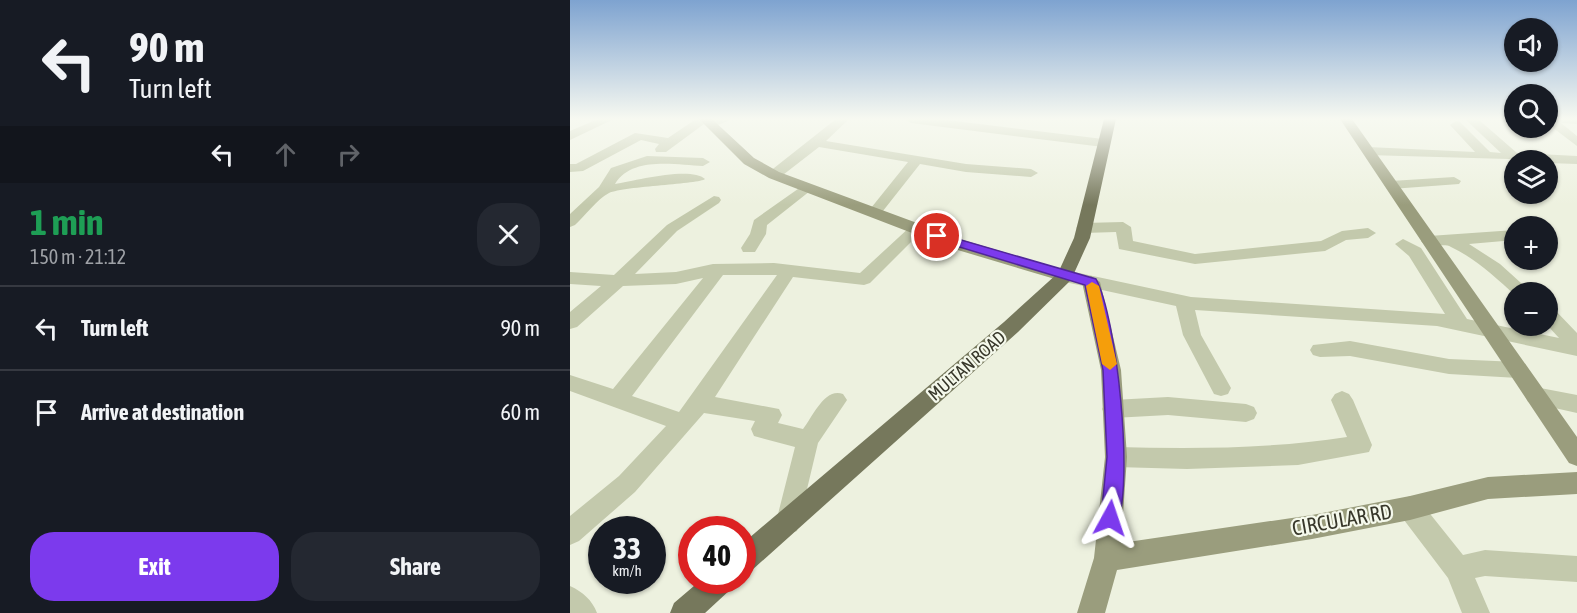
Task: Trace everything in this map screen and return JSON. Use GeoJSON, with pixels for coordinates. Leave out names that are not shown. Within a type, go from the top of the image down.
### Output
{"type":"FeatureCollection","features":[{"type":"Feature","properties":{"kind":"main road","name":"MULTAN ROAD"},"geometry":{"type":"LineString","coordinates":[[756,550],[1011,327],[1065,276],[1084,228],[1102,148]]}},
{"type":"Feature","properties":{"kind":"main road"},"geometry":{"type":"LineString","coordinates":[[684,613],[706,594]]}},
{"type":"Feature","properties":{"kind":"street"},"geometry":{"type":"LineString","coordinates":[[570,168],[579,168],[617,148]]}},
{"type":"Feature","properties":{"kind":"street"},"geometry":{"type":"LineString","coordinates":[[570,222],[604,190],[616,171],[646,160],[663,148]]}},
{"type":"Feature","properties":{"kind":"street"},"geometry":{"type":"LineString","coordinates":[[735,148],[749,161],[774,175],[806,188],[916,229],[1065,276],[1184,301],[1437,319],[1577,347]]}},
{"type":"Feature","properties":{"kind":"street"},"geometry":{"type":"LineString","coordinates":[[774,175],[809,148]]}},
{"type":"Feature","properties":{"kind":"street"},"geometry":{"type":"LineString","coordinates":[[843,148],[966,168],[1031,173]]}},
{"type":"Feature","properties":{"kind":"street"},"geometry":{"type":"LineString","coordinates":[[1366,148],[1577,456]]}},
{"type":"Feature","properties":{"kind":"street"},"geometry":{"type":"LineString","coordinates":[[1478,148],[1486,156]]}},
{"type":"Feature","properties":{"kind":"street"},"geometry":{"type":"LineString","coordinates":[[1368,151],[1504,157]]}},
{"type":"Feature","properties":{"kind":"street"},"geometry":{"type":"LineString","coordinates":[[1558,159],[1577,160]]}},
{"type":"Feature","properties":{"kind":"street"},"geometry":{"type":"LineString","coordinates":[[646,160],[703,162]]}},
{"type":"Feature","properties":{"kind":"street"},"geometry":{"type":"LineString","coordinates":[[874,213],[917,160]]}},
{"type":"Feature","properties":{"kind":"street"},"geometry":{"type":"LineString","coordinates":[[604,190],[674,178],[698,179]]}},
{"type":"Feature","properties":{"kind":"street"},"geometry":{"type":"LineString","coordinates":[[1391,185],[1454,181]]}},
{"type":"Feature","properties":{"kind":"street"},"geometry":{"type":"LineString","coordinates":[[749,248],[758,234],[759,223],[806,188]]}},
{"type":"Feature","properties":{"kind":"street"},"geometry":{"type":"LineString","coordinates":[[570,322],[619,280],[672,228],[714,200]]}},
{"type":"Feature","properties":{"kind":"street"},"geometry":{"type":"LineString","coordinates":[[1084,228],[1123,227],[1125,245],[1195,259],[1325,246],[1342,236],[1368,233]]}},
{"type":"Feature","properties":{"kind":"street"},"geometry":{"type":"LineString","coordinates":[[570,278],[619,280],[676,278],[718,270],[788,271],[864,279],[916,229]]}},
{"type":"Feature","properties":{"kind":"street"},"geometry":{"type":"LineString","coordinates":[[1429,241],[1455,242],[1484,236],[1504,235]]}},
{"type":"Feature","properties":{"kind":"street"},"geometry":{"type":"LineString","coordinates":[[1455,242],[1511,282]]}},
{"type":"Feature","properties":{"kind":"street"},"geometry":{"type":"LineString","coordinates":[[1403,244],[1414,252],[1460,323]]}},
{"type":"Feature","properties":{"kind":"street"},"geometry":{"type":"LineString","coordinates":[[617,399],[718,270]]}},
{"type":"Feature","properties":{"kind":"street"},"geometry":{"type":"LineString","coordinates":[[570,532],[627,484],[684,423],[788,271]]}},
{"type":"Feature","properties":{"kind":"street"},"geometry":{"type":"LineString","coordinates":[[1091,282],[1111,370],[1116,457],[1107,558],[1091,613]]}},
{"type":"Feature","properties":{"kind":"street"},"geometry":{"type":"LineString","coordinates":[[1184,301],[1192,335],[1221,388]]}},
{"type":"Feature","properties":{"kind":"street"},"geometry":{"type":"LineString","coordinates":[[1558,325],[1577,347]]}},
{"type":"Feature","properties":{"kind":"street"},"geometry":{"type":"LineString","coordinates":[[1320,350],[1338,346],[1365,349],[1442,365],[1518,370]]}},
{"type":"Feature","properties":{"kind":"street"},"geometry":{"type":"LineString","coordinates":[[570,383],[684,423]]}},
{"type":"Feature","properties":{"kind":"street"},"geometry":{"type":"LineString","coordinates":[[1535,396],[1577,405]]}},
{"type":"Feature","properties":{"kind":"street"},"geometry":{"type":"LineString","coordinates":[[788,522],[808,440],[836,400]]}},
{"type":"Feature","properties":{"kind":"street"},"geometry":{"type":"LineString","coordinates":[[1116,457],[1187,459],[1298,455],[1361,445],[1342,400]]}},
{"type":"Feature","properties":{"kind":"street"},"geometry":{"type":"LineString","coordinates":[[699,404],[771,415],[762,429],[808,440]]}},
{"type":"Feature","properties":{"kind":"street"},"geometry":{"type":"LineString","coordinates":[[1113,409],[1168,406],[1246,413]]}},
{"type":"Feature","properties":{"kind":"street","name":"CIRCULAR RD"},"geometry":{"type":"LineString","coordinates":[[1107,558],[1312,527],[1410,508],[1488,488],[1577,483]]}},
{"type":"Feature","properties":{"kind":"street"},"geometry":{"type":"LineString","coordinates":[[1410,508],[1458,569],[1476,613]]}},
{"type":"Feature","properties":{"kind":"street"},"geometry":{"type":"LineString","coordinates":[[1458,569],[1485,563],[1577,569]]}},
{"type":"Feature","properties":{"kind":"street"},"geometry":{"type":"LineString","coordinates":[[570,600],[583,613]]}},
{"type":"Feature","properties":{"kind":"slow traffic"},"geometry":{"type":"LineString","coordinates":[[1092,286],[1110,364]]}},
{"type":"Feature","properties":{"kind":"route"},"geometry":{"type":"LineString","coordinates":[[937,236],[957,244],[1091,282],[1111,370],[1116,457],[1110,518]]}}]}
